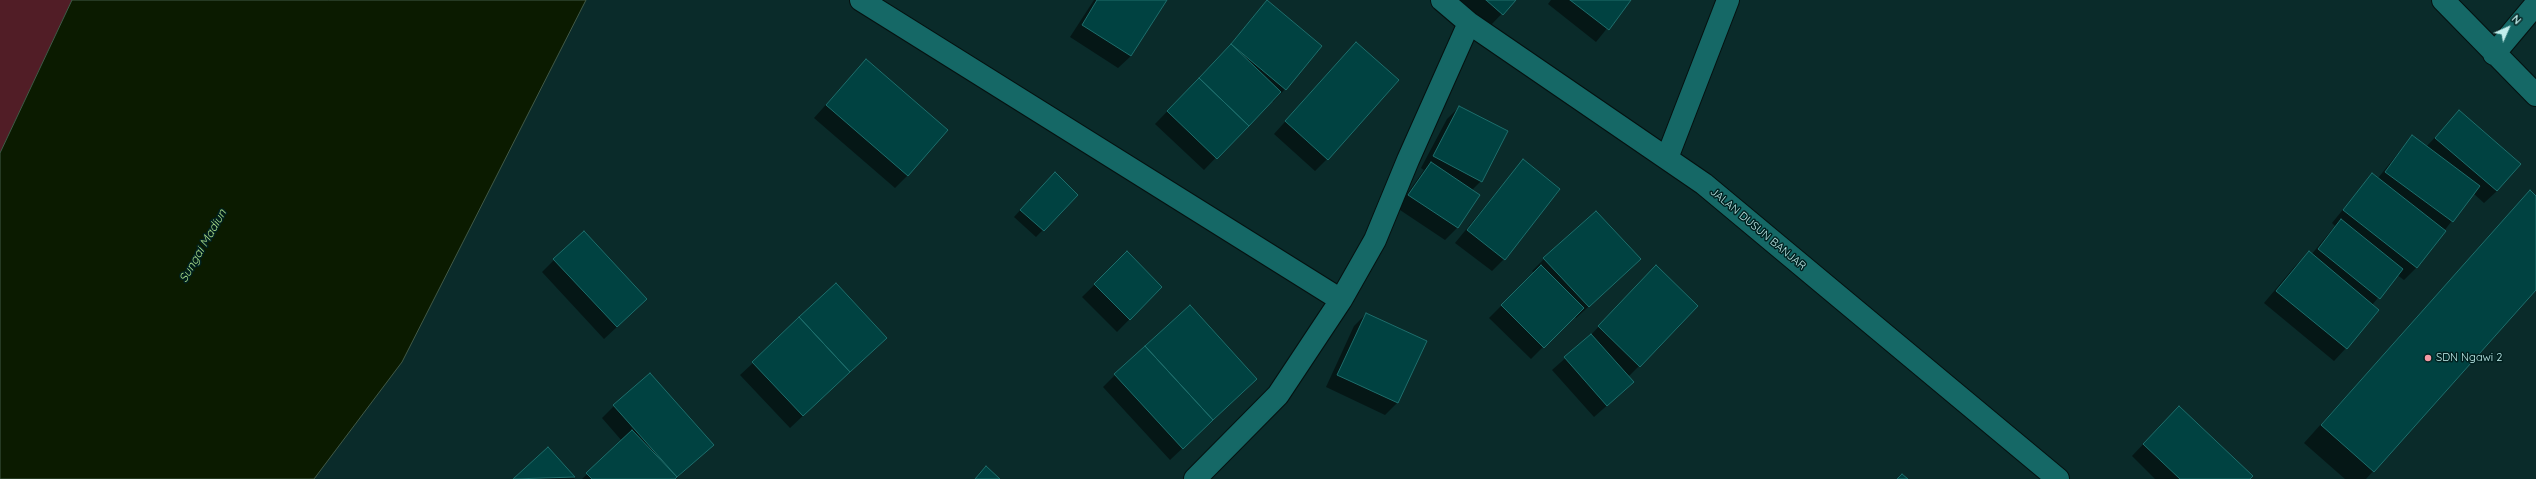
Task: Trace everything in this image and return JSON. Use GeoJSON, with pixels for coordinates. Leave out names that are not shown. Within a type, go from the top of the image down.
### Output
{"type":"FeatureCollection","features":[{"type":"Feature","properties":{"kind":"street"},"geometry":{"type":"LineString","coordinates":[[861,0],[1341,300]]}},
{"type":"Feature","properties":{"kind":"street","name":"JALAN DUSUN BANJAR"},"geometry":{"type":"LineString","coordinates":[[1442,0],[1468,23],[1704,184],[2058,479]]}},
{"type":"Feature","properties":{"kind":"street"},"geometry":{"type":"LineString","coordinates":[[1667,158],[1728,0]]}},
{"type":"Feature","properties":{"kind":"street"},"geometry":{"type":"LineString","coordinates":[[2443,0],[2494,54],[2536,95]]}},
{"type":"Feature","properties":{"kind":"street"},"geometry":{"type":"LineString","coordinates":[[2494,54],[2536,4]]}},
{"type":"Feature","properties":{"kind":"street"},"geometry":{"type":"LineString","coordinates":[[1195,479],[1278,395],[1341,300],[1375,240],[1468,23]]}},
{"type":"Feature","properties":{"kind":"shaded area"},"geometry":{"type":"Polygon","coordinates":[[[0,0],[72,0],[0,153],[0,0]]]}},
{"type":"Feature","properties":{"kind":"water","name":"Sungai Madiun"},"geometry":{"type":"Polygon","coordinates":[[[72,0],[586,0],[402,362],[314,479],[0,479],[0,153],[72,0]]]}},
{"type":"Feature","properties":{"kind":"building"},"geometry":{"type":"Polygon","coordinates":[[[1097,0],[1167,0],[1131,56],[1082,25],[1097,0]]]}},
{"type":"Feature","properties":{"kind":"building"},"geometry":{"type":"Polygon","coordinates":[[[1267,0],[1322,46],[1286,90],[1231,44],[1267,0]]]}},
{"type":"Feature","properties":{"kind":"building"},"geometry":{"type":"Polygon","coordinates":[[[1486,0],[1516,0],[1503,15],[1486,0]]]}},
{"type":"Feature","properties":{"kind":"building"},"geometry":{"type":"Polygon","coordinates":[[[1570,0],[1631,0],[1609,30],[1570,0]]]}},
{"type":"Feature","properties":{"kind":"building"},"geometry":{"type":"Polygon","coordinates":[[[1356,42],[1399,80],[1328,160],[1285,121],[1356,42]]]}},
{"type":"Feature","properties":{"kind":"building"},"geometry":{"type":"Polygon","coordinates":[[[1231,44],[1281,92],[1249,126],[1199,78],[1231,44]]]}},
{"type":"Feature","properties":{"kind":"building"},"geometry":{"type":"Polygon","coordinates":[[[866,59],[948,130],[908,176],[826,105],[866,59]]]}},
{"type":"Feature","properties":{"kind":"building"},"geometry":{"type":"Polygon","coordinates":[[[1199,78],[1249,126],[1217,159],[1167,111],[1199,78]]]}},
{"type":"Feature","properties":{"kind":"building"},"geometry":{"type":"Polygon","coordinates":[[[1459,106],[1508,131],[1482,182],[1433,156],[1459,106]]]}},
{"type":"Feature","properties":{"kind":"building"},"geometry":{"type":"Polygon","coordinates":[[[2459,110],[2521,164],[2497,191],[2435,138],[2459,110]]]}},
{"type":"Feature","properties":{"kind":"building"},"geometry":{"type":"Polygon","coordinates":[[[2412,135],[2480,186],[2453,222],[2385,172],[2412,135]]]}},
{"type":"Feature","properties":{"kind":"building"},"geometry":{"type":"Polygon","coordinates":[[[1523,159],[1560,189],[1505,260],[1467,230],[1523,159]]]}},
{"type":"Feature","properties":{"kind":"building"},"geometry":{"type":"Polygon","coordinates":[[[1431,162],[1480,195],[1458,228],[1408,195],[1431,162]]]}},
{"type":"Feature","properties":{"kind":"building"},"geometry":{"type":"Polygon","coordinates":[[[1055,172],[1078,195],[1044,231],[1020,210],[1055,172]]]}},
{"type":"Feature","properties":{"kind":"building"},"geometry":{"type":"Polygon","coordinates":[[[2372,173],[2446,231],[2417,268],[2343,210],[2372,173]]]}},
{"type":"Feature","properties":{"kind":"building","name":"SDN Ngawi 2"},"geometry":{"type":"Polygon","coordinates":[[[2530,190],[2536,196],[2536,290],[2374,472],[2321,425],[2530,190]]]}},
{"type":"Feature","properties":{"kind":"building"},"geometry":{"type":"Polygon","coordinates":[[[1596,211],[1641,259],[1589,307],[1543,258],[1596,211]]]}},
{"type":"Feature","properties":{"kind":"building"},"geometry":{"type":"Polygon","coordinates":[[[2341,219],[2403,269],[2380,299],[2318,249],[2341,219]]]}},
{"type":"Feature","properties":{"kind":"building"},"geometry":{"type":"Polygon","coordinates":[[[584,231],[647,299],[617,327],[553,259],[584,231]]]}},
{"type":"Feature","properties":{"kind":"building"},"geometry":{"type":"Polygon","coordinates":[[[1127,251],[1162,287],[1130,320],[1094,284],[1127,251]]]}},
{"type":"Feature","properties":{"kind":"building"},"geometry":{"type":"Polygon","coordinates":[[[2309,251],[2379,310],[2347,349],[2276,291],[2309,251]]]}},
{"type":"Feature","properties":{"kind":"building"},"geometry":{"type":"Polygon","coordinates":[[[1541,265],[1584,308],[1544,348],[1501,305],[1541,265]]]}},
{"type":"Feature","properties":{"kind":"building"},"geometry":{"type":"Polygon","coordinates":[[[1656,265],[1698,306],[1640,367],[1598,326],[1656,265]]]}},
{"type":"Feature","properties":{"kind":"building"},"geometry":{"type":"Polygon","coordinates":[[[836,283],[887,338],[850,372],[799,317],[836,283]]]}},
{"type":"Feature","properties":{"kind":"building"},"geometry":{"type":"Polygon","coordinates":[[[1190,305],[1257,379],[1213,420],[1145,346],[1190,305]]]}},
{"type":"Feature","properties":{"kind":"building"},"geometry":{"type":"Polygon","coordinates":[[[1366,313],[1427,341],[1398,403],[1337,375],[1366,313]]]}},
{"type":"Feature","properties":{"kind":"building"},"geometry":{"type":"Polygon","coordinates":[[[799,317],[850,372],[803,416],[752,362],[799,317]]]}},
{"type":"Feature","properties":{"kind":"building"},"geometry":{"type":"Polygon","coordinates":[[[1591,334],[1634,382],[1607,406],[1564,357],[1591,334]]]}},
{"type":"Feature","properties":{"kind":"building"},"geometry":{"type":"Polygon","coordinates":[[[1145,346],[1213,420],[1183,449],[1114,374],[1145,346]]]}},
{"type":"Feature","properties":{"kind":"building"},"geometry":{"type":"Polygon","coordinates":[[[650,373],[714,445],[677,477],[613,405],[650,373]]]}},
{"type":"Feature","properties":{"kind":"building"},"geometry":{"type":"Polygon","coordinates":[[[2179,406],[2253,476],[2250,479],[2180,479],[2143,444],[2179,406]]]}},
{"type":"Feature","properties":{"kind":"building"},"geometry":{"type":"Polygon","coordinates":[[[632,430],[677,477],[675,479],[592,479],[586,473],[632,430]]]}},
{"type":"Feature","properties":{"kind":"building"},"geometry":{"type":"Polygon","coordinates":[[[548,447],[575,477],[513,479],[548,447]]]}},
{"type":"Feature","properties":{"kind":"building"},"geometry":{"type":"Polygon","coordinates":[[[986,466],[1000,479],[975,479],[986,466]]]}},
{"type":"Feature","properties":{"kind":"building"},"geometry":{"type":"Polygon","coordinates":[[[1902,474],[1908,479],[1897,479],[1902,474]]]}},
{"type":"Feature","properties":{"kind":"place","name":"SDN Ngawi 2"},"geometry":{"type":"Point","coordinates":[2428,358]}}]}
